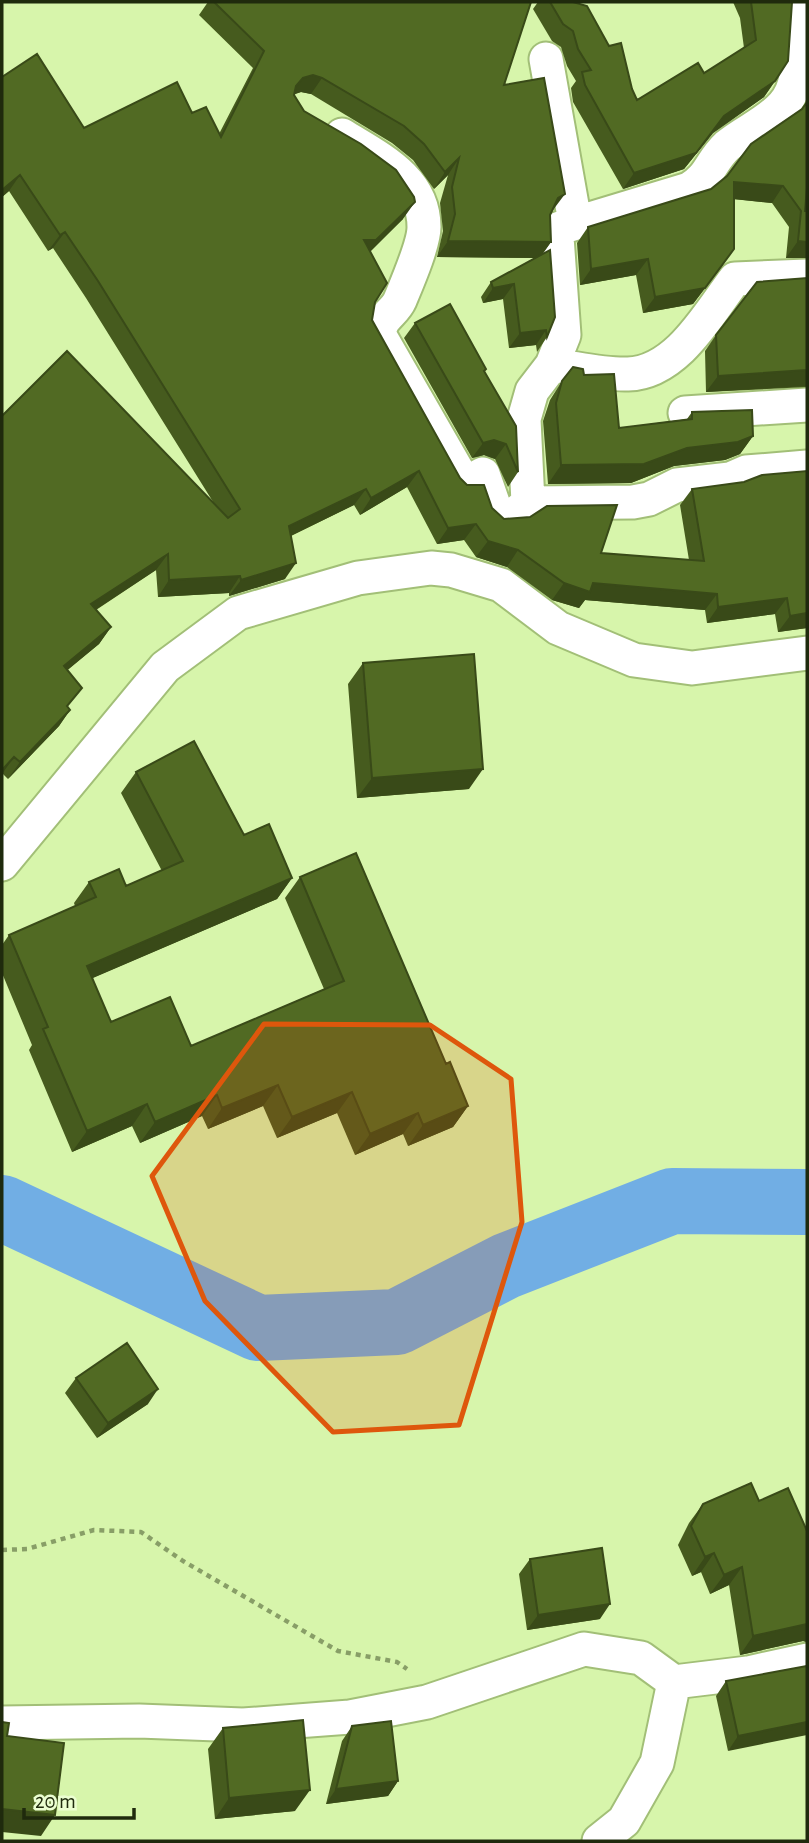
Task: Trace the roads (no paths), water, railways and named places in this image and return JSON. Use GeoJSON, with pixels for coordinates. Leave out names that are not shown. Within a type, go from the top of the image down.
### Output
{"type":"FeatureCollection","features":[{"type":"Feature","properties":{"kind":"street"},"geometry":{"type":"LineString","coordinates":[[528,503],[524,419],[532,391],[552,365],[564,335],[557,237],[560,228],[575,222],[592,220],[631,204],[690,189],[704,181],[711,164],[728,146],[785,103],[792,90],[798,59],[796,22],[801,2]]}},
{"type":"Feature","properties":{"kind":"street"},"geometry":{"type":"LineString","coordinates":[[546,59],[575,222]]}},
{"type":"Feature","properties":{"kind":"street"},"geometry":{"type":"LineString","coordinates":[[313,118],[392,166],[411,184],[421,208],[424,229],[398,303],[381,322],[380,336],[465,484],[483,474],[498,517],[515,514],[528,503],[612,505],[649,499],[677,485],[730,479],[746,472],[807,467]]}},
{"type":"Feature","properties":{"kind":"street"},"geometry":{"type":"LineString","coordinates":[[552,365],[630,375],[656,366],[676,353],[735,279],[807,276]]}},
{"type":"Feature","properties":{"kind":"street"},"geometry":{"type":"LineString","coordinates":[[685,413],[807,405]]}},
{"type":"Feature","properties":{"kind":"street"},"geometry":{"type":"LineString","coordinates":[[2,863],[164,667],[238,613],[358,579],[431,568],[451,570],[501,585],[558,628],[634,660],[692,668],[807,653]]}},
{"type":"Feature","properties":{"kind":"street"},"geometry":{"type":"LineString","coordinates":[[2,1723],[139,1721],[243,1724],[350,1717],[427,1702],[584,1649],[642,1658],[674,1682],[748,1673],[807,1660]]}},
{"type":"Feature","properties":{"kind":"street"},"geometry":{"type":"LineString","coordinates":[[599,1841],[624,1821],[657,1763],[674,1682]]}},
{"type":"Feature","properties":{"kind":"waterway"},"geometry":{"type":"LineString","coordinates":[[2,1208],[258,1328],[397,1322],[506,1266],[672,1201],[807,1202]]}}]}
